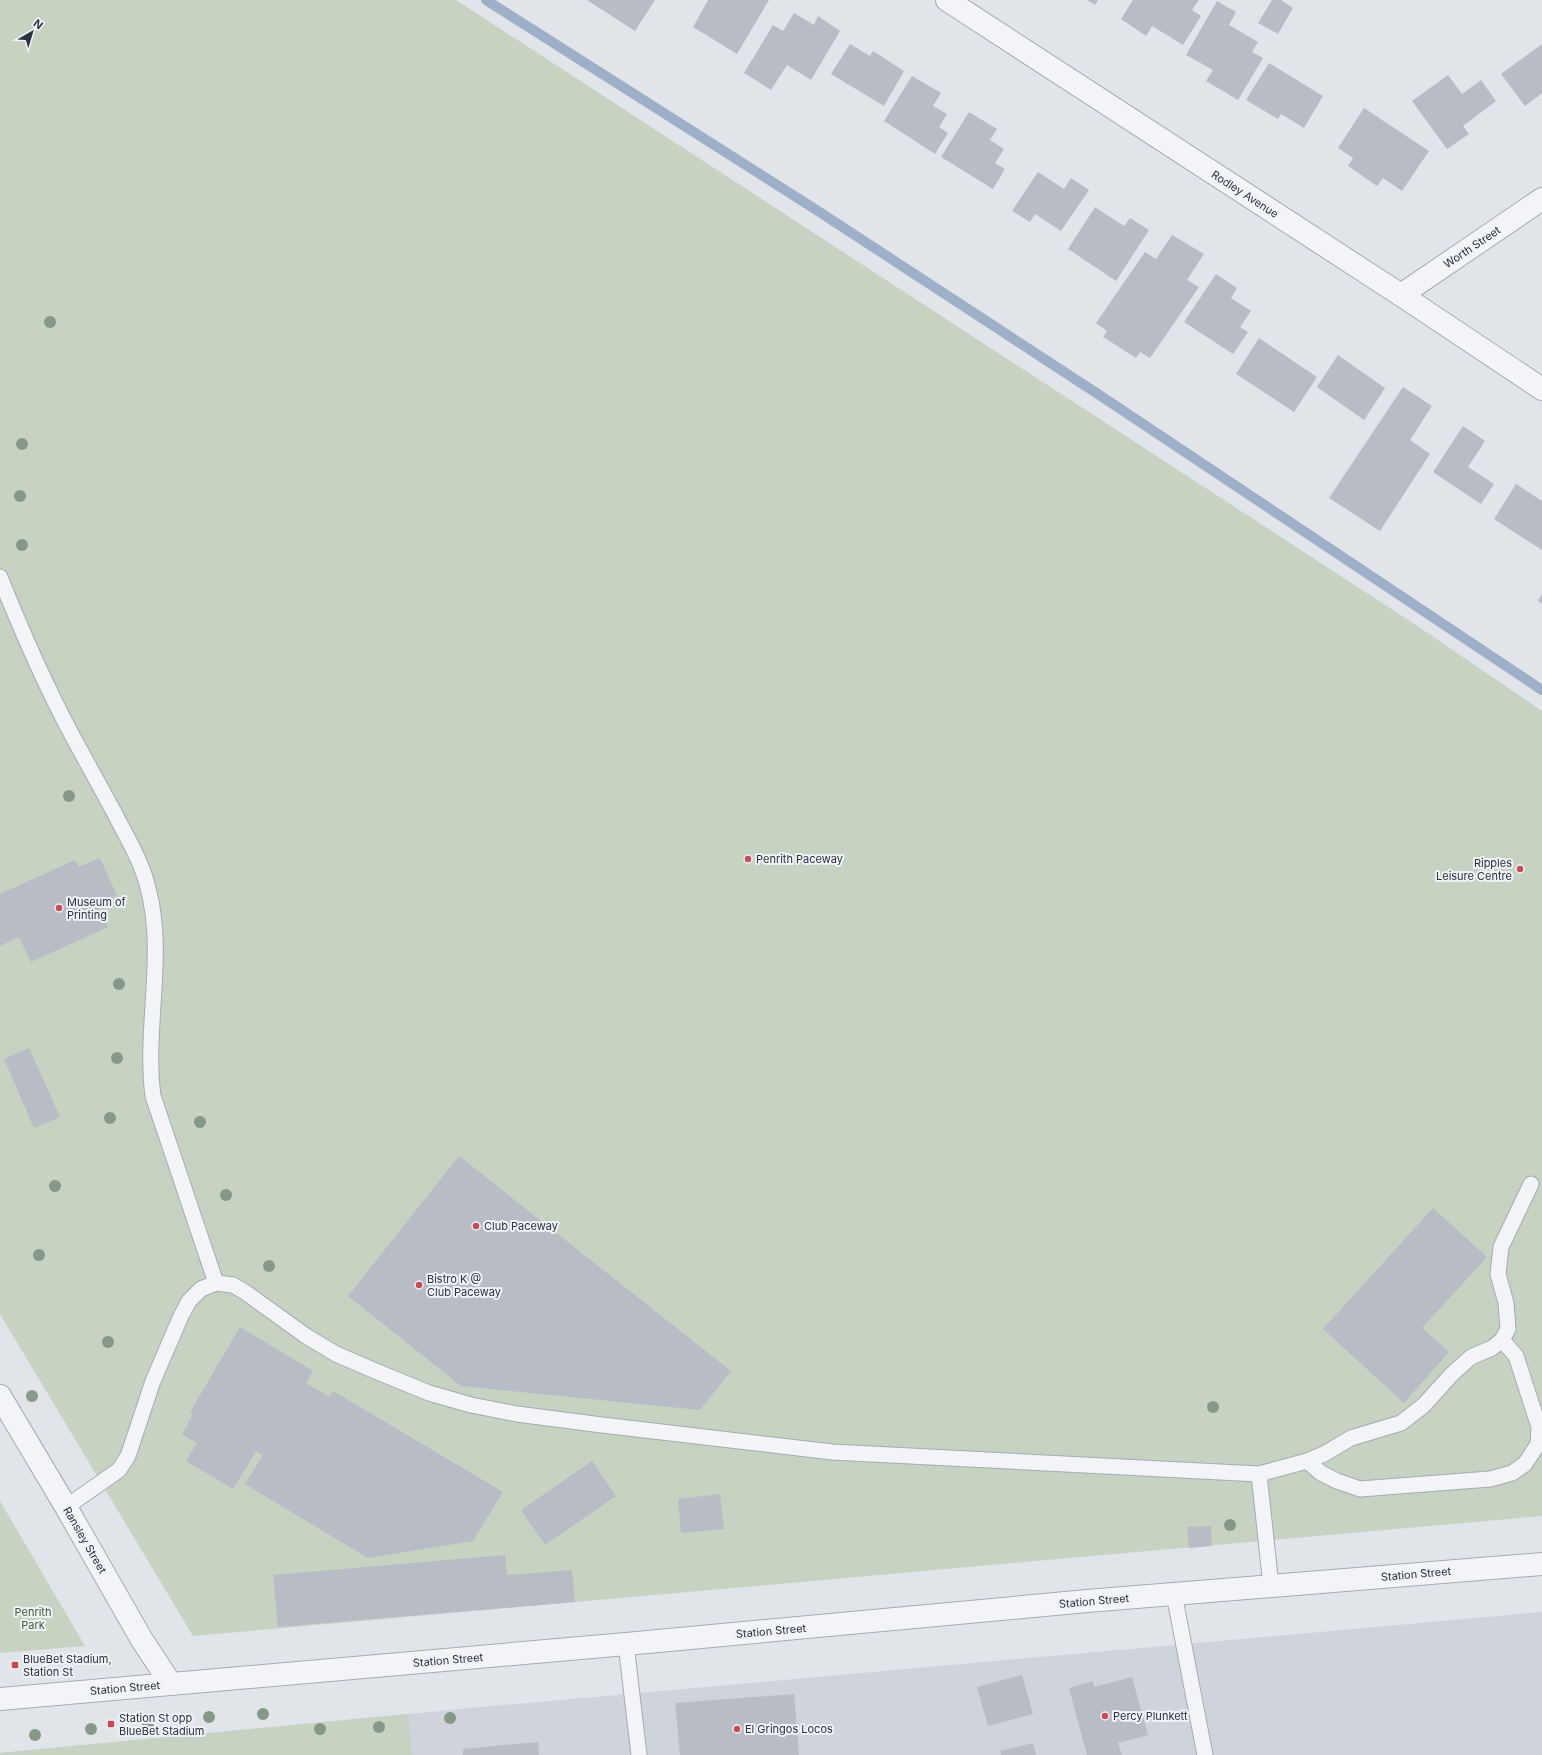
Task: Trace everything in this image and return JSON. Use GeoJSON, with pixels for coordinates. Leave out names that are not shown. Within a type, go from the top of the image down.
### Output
{"type":"FeatureCollection","features":[{"type":"Feature","properties":{"kind":"street","name":"Rodley Avenue"},"geometry":{"type":"LineString","coordinates":[[947,0],[1401,295],[1542,389]]}},
{"type":"Feature","properties":{"kind":"street","name":"Worth Street"},"geometry":{"type":"LineString","coordinates":[[1401,295],[1542,199]]}},
{"type":"Feature","properties":{"kind":"street","name":"Ransley Street"},"geometry":{"type":"LineString","coordinates":[[0,1396],[66,1506],[142,1640],[171,1684]]}},
{"type":"Feature","properties":{"kind":"street","name":"Station Street"},"geometry":{"type":"LineString","coordinates":[[0,1700],[1174,1594],[1542,1564]]}},
{"type":"Feature","properties":{"kind":"lane"},"geometry":{"type":"LineString","coordinates":[[0,577],[25,639],[51,697],[128,840],[140,864],[148,888],[154,919],[155,944],[150,1071],[153,1096],[216,1283]]}},
{"type":"Feature","properties":{"kind":"lane"},"geometry":{"type":"LineString","coordinates":[[66,1506],[119,1470],[128,1456],[153,1381],[181,1316],[189,1301],[200,1289],[216,1283],[233,1285],[245,1292],[306,1336],[336,1354],[429,1394],[478,1406],[602,1425],[832,1452],[1259,1474],[1307,1461],[1324,1454],[1350,1438],[1401,1423],[1424,1406],[1452,1374],[1471,1357],[1492,1348],[1502,1340],[1508,1329],[1506,1303],[1498,1274],[1501,1247],[1531,1184]]}},
{"type":"Feature","properties":{"kind":"lane"},"geometry":{"type":"LineString","coordinates":[[1307,1461],[1321,1473],[1337,1481],[1360,1489],[1490,1479],[1512,1474],[1525,1464],[1538,1444],[1539,1427],[1516,1356],[1502,1340]]}},
{"type":"Feature","properties":{"kind":"lane"},"geometry":{"type":"LineString","coordinates":[[1259,1474],[1271,1586]]}},
{"type":"Feature","properties":{"kind":"lane"},"geometry":{"type":"LineString","coordinates":[[1174,1594],[1205,1755]]}},
{"type":"Feature","properties":{"kind":"lane"},"geometry":{"type":"LineString","coordinates":[[626,1644],[639,1755]]}},
{"type":"Feature","properties":{"kind":"shaded area"},"geometry":{"type":"Polygon","coordinates":[[[1542,1612],[1542,1755],[0,1755],[0,1753],[460,1709],[1542,1612]]]}},
{"type":"Feature","properties":{"kind":"green space","name":"Penrith Paceway"},"geometry":{"type":"Polygon","coordinates":[[[0,0],[456,0],[1416,625],[1542,711],[1542,1516],[193,1636],[0,1314],[0,0]]]}},
{"type":"Feature","properties":{"kind":"green space","name":"Penrith Park"},"geometry":{"type":"Polygon","coordinates":[[[0,1501],[85,1646],[0,1653],[0,1501]]]}},
{"type":"Feature","properties":{"kind":"green space"},"geometry":{"type":"Polygon","coordinates":[[[408,1714],[412,1755],[0,1755],[0,1753],[408,1714]]]}},
{"type":"Feature","properties":{"kind":"building"},"geometry":{"type":"Polygon","coordinates":[[[587,0],[655,0],[635,31],[587,0]]]}},
{"type":"Feature","properties":{"kind":"building"},"geometry":{"type":"Polygon","coordinates":[[[708,0],[769,0],[737,54],[693,27],[708,0]]]}},
{"type":"Feature","properties":{"kind":"building"},"geometry":{"type":"Polygon","coordinates":[[[1087,0],[1098,0],[1095,5],[1087,0]]]}},
{"type":"Feature","properties":{"kind":"building"},"geometry":{"type":"Polygon","coordinates":[[[1133,0],[1199,0],[1192,10],[1201,16],[1183,45],[1152,26],[1146,36],[1121,19],[1133,0]]]}},
{"type":"Feature","properties":{"kind":"building"},"geometry":{"type":"Polygon","coordinates":[[[1272,0],[1281,0],[1293,8],[1278,34],[1258,23],[1272,0]]]}},
{"type":"Feature","properties":{"kind":"building"},"geometry":{"type":"Polygon","coordinates":[[[1217,1],[1236,12],[1229,25],[1258,42],[1252,52],[1263,58],[1238,100],[1206,81],[1213,70],[1186,55],[1217,1]]]}},
{"type":"Feature","properties":{"kind":"building"},"geometry":{"type":"Polygon","coordinates":[[[794,13],[814,25],[818,16],[840,31],[811,80],[787,65],[771,90],[744,73],[773,25],[783,31],[794,13]]]}},
{"type":"Feature","properties":{"kind":"building"},"geometry":{"type":"Polygon","coordinates":[[[850,44],[870,56],[873,51],[904,71],[884,106],[831,74],[850,44]]]}},
{"type":"Feature","properties":{"kind":"building"},"geometry":{"type":"Polygon","coordinates":[[[1542,44],[1542,93],[1525,106],[1501,74],[1542,44]]]}},
{"type":"Feature","properties":{"kind":"building"},"geometry":{"type":"Polygon","coordinates":[[[1269,63],[1323,96],[1304,128],[1281,114],[1278,119],[1246,100],[1269,63]]]}},
{"type":"Feature","properties":{"kind":"building"},"geometry":{"type":"Polygon","coordinates":[[[1448,75],[1462,94],[1481,80],[1496,101],[1463,126],[1469,134],[1447,149],[1412,101],[1448,75]]]}},
{"type":"Feature","properties":{"kind":"building"},"geometry":{"type":"Polygon","coordinates":[[[912,76],[941,93],[933,106],[947,114],[939,127],[948,133],[935,154],[884,121],[912,76]]]}},
{"type":"Feature","properties":{"kind":"building"},"geometry":{"type":"Polygon","coordinates":[[[1364,108],[1429,151],[1402,191],[1383,178],[1377,186],[1348,166],[1353,158],[1338,148],[1364,108]]]}},
{"type":"Feature","properties":{"kind":"building"},"geometry":{"type":"Polygon","coordinates":[[[969,112],[997,129],[990,140],[1004,149],[995,163],[1005,169],[993,189],[941,157],[969,112]]]}},
{"type":"Feature","properties":{"kind":"building"},"geometry":{"type":"Polygon","coordinates":[[[1038,172],[1064,189],[1071,178],[1089,190],[1061,231],[1035,214],[1030,222],[1012,211],[1038,172]]]}},
{"type":"Feature","properties":{"kind":"building"},"geometry":{"type":"Polygon","coordinates":[[[1095,207],[1124,226],[1130,218],[1149,230],[1116,281],[1068,249],[1095,207]]]}},
{"type":"Feature","properties":{"kind":"building"},"geometry":{"type":"Polygon","coordinates":[[[1172,235],[1204,254],[1187,280],[1199,287],[1150,358],[1140,352],[1136,358],[1103,337],[1107,331],[1096,323],[1145,252],[1156,259],[1172,235]]]}},
{"type":"Feature","properties":{"kind":"building"},"geometry":{"type":"Polygon","coordinates":[[[1216,274],[1237,288],[1231,298],[1251,311],[1240,327],[1248,332],[1233,354],[1184,322],[1216,274]]]}},
{"type":"Feature","properties":{"kind":"building"},"geometry":{"type":"Polygon","coordinates":[[[1259,338],[1317,377],[1294,412],[1236,374],[1259,338]]]}},
{"type":"Feature","properties":{"kind":"building"},"geometry":{"type":"Polygon","coordinates":[[[1338,355],[1385,388],[1364,420],[1317,387],[1338,355]]]}},
{"type":"Feature","properties":{"kind":"building"},"geometry":{"type":"Polygon","coordinates":[[[1403,387],[1432,406],[1410,440],[1430,454],[1380,531],[1329,498],[1403,387]]]}},
{"type":"Feature","properties":{"kind":"building"},"geometry":{"type":"Polygon","coordinates":[[[1463,426],[1485,441],[1468,467],[1494,484],[1481,504],[1433,472],[1463,426]]]}},
{"type":"Feature","properties":{"kind":"building"},"geometry":{"type":"Polygon","coordinates":[[[1516,484],[1542,501],[1542,550],[1494,519],[1516,484]]]}},
{"type":"Feature","properties":{"kind":"building"},"geometry":{"type":"Polygon","coordinates":[[[1542,594],[1542,604],[1538,601],[1542,594]]]}},
{"type":"Feature","properties":{"kind":"building"},"geometry":{"type":"Polygon","coordinates":[[[100,858],[117,896],[97,905],[108,927],[31,962],[19,937],[0,946],[0,894],[75,860],[79,867],[100,858]]]}},
{"type":"Feature","properties":{"kind":"building"},"geometry":{"type":"Polygon","coordinates":[[[29,1048],[60,1117],[34,1128],[4,1059],[29,1048]]]}},
{"type":"Feature","properties":{"kind":"building","name":"Club Paceway"},"geometry":{"type":"Polygon","coordinates":[[[459,1156],[731,1371],[700,1410],[461,1386],[348,1296],[459,1156]]]}},
{"type":"Feature","properties":{"kind":"building"},"geometry":{"type":"Polygon","coordinates":[[[1433,1208],[1487,1257],[1422,1328],[1449,1352],[1404,1403],[1323,1329],[1433,1208]]]}},
{"type":"Feature","properties":{"kind":"building"},"geometry":{"type":"Polygon","coordinates":[[[240,1327],[313,1371],[306,1383],[330,1397],[333,1391],[503,1492],[473,1541],[368,1558],[245,1484],[263,1455],[256,1451],[233,1489],[186,1461],[197,1443],[182,1434],[193,1414],[190,1412],[240,1327]]]}},
{"type":"Feature","properties":{"kind":"building"},"geometry":{"type":"Polygon","coordinates":[[[592,1461],[616,1496],[545,1545],[521,1510],[592,1461]]]}},
{"type":"Feature","properties":{"kind":"building"},"geometry":{"type":"Polygon","coordinates":[[[720,1494],[724,1529],[681,1533],[678,1499],[720,1494]]]}},
{"type":"Feature","properties":{"kind":"building"},"geometry":{"type":"Polygon","coordinates":[[[1211,1526],[1212,1546],[1189,1548],[1187,1527],[1211,1526]]]}},
{"type":"Feature","properties":{"kind":"building"},"geometry":{"type":"Polygon","coordinates":[[[505,1555],[507,1575],[572,1570],[575,1602],[278,1627],[273,1575],[505,1555]]]}},
{"type":"Feature","properties":{"kind":"building"},"geometry":{"type":"Polygon","coordinates":[[[1022,1675],[1033,1714],[988,1726],[977,1687],[1022,1675]]]}},
{"type":"Feature","properties":{"kind":"building"},"geometry":{"type":"Polygon","coordinates":[[[1132,1677],[1148,1735],[1118,1743],[1122,1755],[1087,1755],[1069,1688],[1093,1681],[1094,1687],[1132,1677]]]}},
{"type":"Feature","properties":{"kind":"building","name":"El Gringos Locos"},"geometry":{"type":"Polygon","coordinates":[[[794,1694],[799,1755],[680,1755],[675,1703],[794,1694]]]}},
{"type":"Feature","properties":{"kind":"building"},"geometry":{"type":"Polygon","coordinates":[[[538,1742],[539,1755],[463,1755],[463,1749],[538,1742]]]}},
{"type":"Feature","properties":{"kind":"building"},"geometry":{"type":"Polygon","coordinates":[[[1033,1743],[1036,1755],[1001,1755],[1000,1751],[1033,1743]]]}},
{"type":"Feature","properties":{"kind":"waterway"},"geometry":{"type":"LineString","coordinates":[[486,0],[818,211],[1104,398],[1542,690]]}},
{"type":"Feature","properties":{"kind":"place","name":"Penrith Paceway"},"geometry":{"type":"Point","coordinates":[748,859]}},
{"type":"Feature","properties":{"kind":"place","name":"Ripples Leisure Centre"},"geometry":{"type":"Point","coordinates":[1520,869]}},
{"type":"Feature","properties":{"kind":"place","name":"Museum of Printing"},"geometry":{"type":"Point","coordinates":[59,908]}},
{"type":"Feature","properties":{"kind":"place","name":"Club Paceway"},"geometry":{"type":"Point","coordinates":[476,1226]}},
{"type":"Feature","properties":{"kind":"place","name":"Bistro K @ Club Paceway"},"geometry":{"type":"Point","coordinates":[419,1285]}},
{"type":"Feature","properties":{"kind":"place","name":"BlueBet Stadium, Station St"},"geometry":{"type":"Point","coordinates":[15,1665]}},
{"type":"Feature","properties":{"kind":"place","name":"Percy Plunkett"},"geometry":{"type":"Point","coordinates":[1105,1716]}},
{"type":"Feature","properties":{"kind":"place","name":"Station St opp BlueBet Stadium"},"geometry":{"type":"Point","coordinates":[111,1724]}},
{"type":"Feature","properties":{"kind":"place","name":"El Gringos Locos"},"geometry":{"type":"Point","coordinates":[737,1729]}}]}
